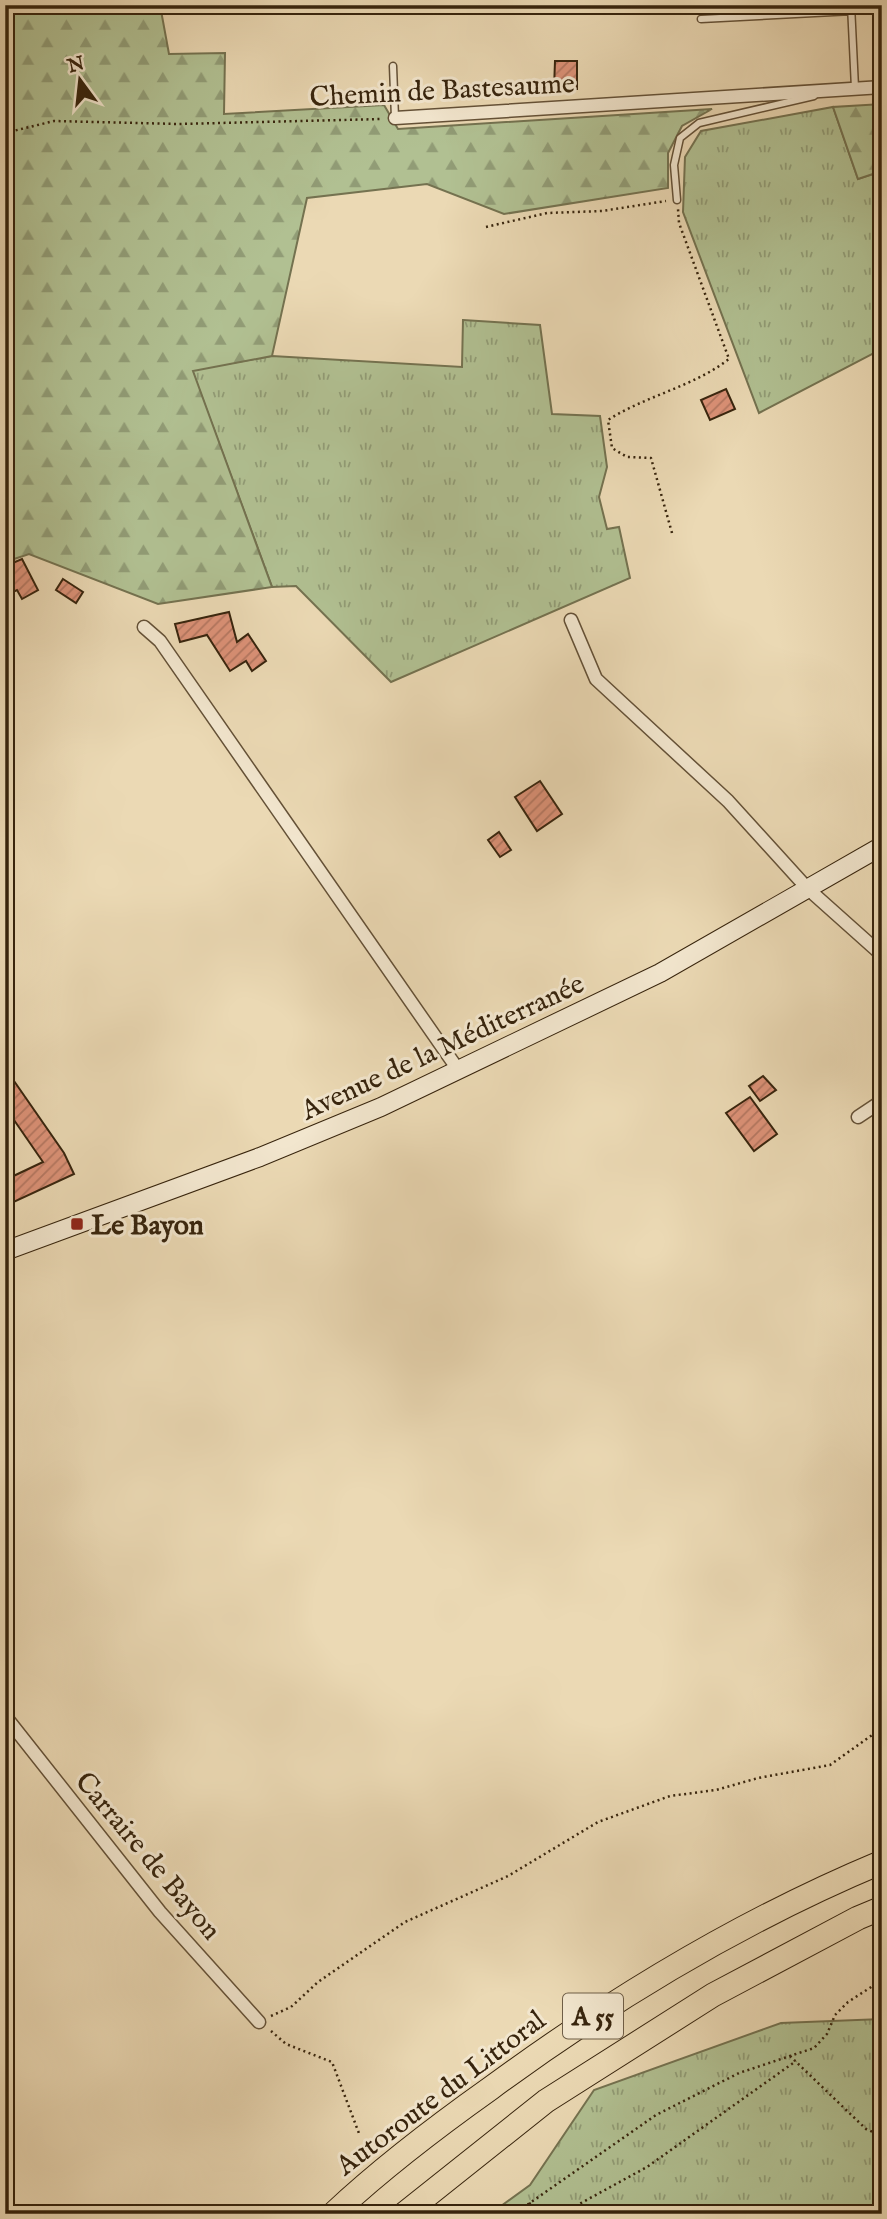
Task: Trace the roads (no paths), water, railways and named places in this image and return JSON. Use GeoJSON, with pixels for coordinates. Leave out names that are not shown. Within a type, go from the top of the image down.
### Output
{"type":"FeatureCollection","features":[{"type":"Feature","properties":{"kind":"highway","name":"Autoroute du Littoral"},"geometry":{"type":"LineString","coordinates":[[332,2214],[406,2151],[565,2034],[695,1954],[882,1862]]}},
{"type":"Feature","properties":{"kind":"highway","name":"A 55"},"geometry":{"type":"LineString","coordinates":[[404,2214],[557,2094],[713,1995],[882,1908]]}},
{"type":"Feature","properties":{"kind":"main road","name":"Avenue de la Méditerranée"},"geometry":{"type":"LineString","coordinates":[[5,1251],[260,1157],[381,1107],[459,1071],[660,973],[882,846]]}},
{"type":"Feature","properties":{"kind":"street","name":"Chemin de Bastesaume"},"geometry":{"type":"LineString","coordinates":[[395,118],[882,87]]}},
{"type":"Feature","properties":{"kind":"street"},"geometry":{"type":"LineString","coordinates":[[571,620],[596,679],[728,801],[807,888],[882,955]]}},
{"type":"Feature","properties":{"kind":"street"},"geometry":{"type":"LineString","coordinates":[[144,627],[160,641],[459,1071]]}},
{"type":"Feature","properties":{"kind":"street"},"geometry":{"type":"LineString","coordinates":[[858,1117],[882,1101]]}},
{"type":"Feature","properties":{"kind":"street","name":"Carraire de Bayon"},"geometry":{"type":"LineString","coordinates":[[5,1716],[160,1912],[259,2022]]}},
{"type":"Feature","properties":{"kind":"lane"},"geometry":{"type":"LineString","coordinates":[[677,200],[674,165],[680,138],[699,123],[848,88],[852,8],[701,19]]}},
{"type":"Feature","properties":{"kind":"lane"},"geometry":{"type":"LineString","coordinates":[[393,65],[395,118]]}},
{"type":"Feature","properties":{"kind":"place","name":"Le Bayon"},"geometry":{"type":"Point","coordinates":[77,1224]}}]}
